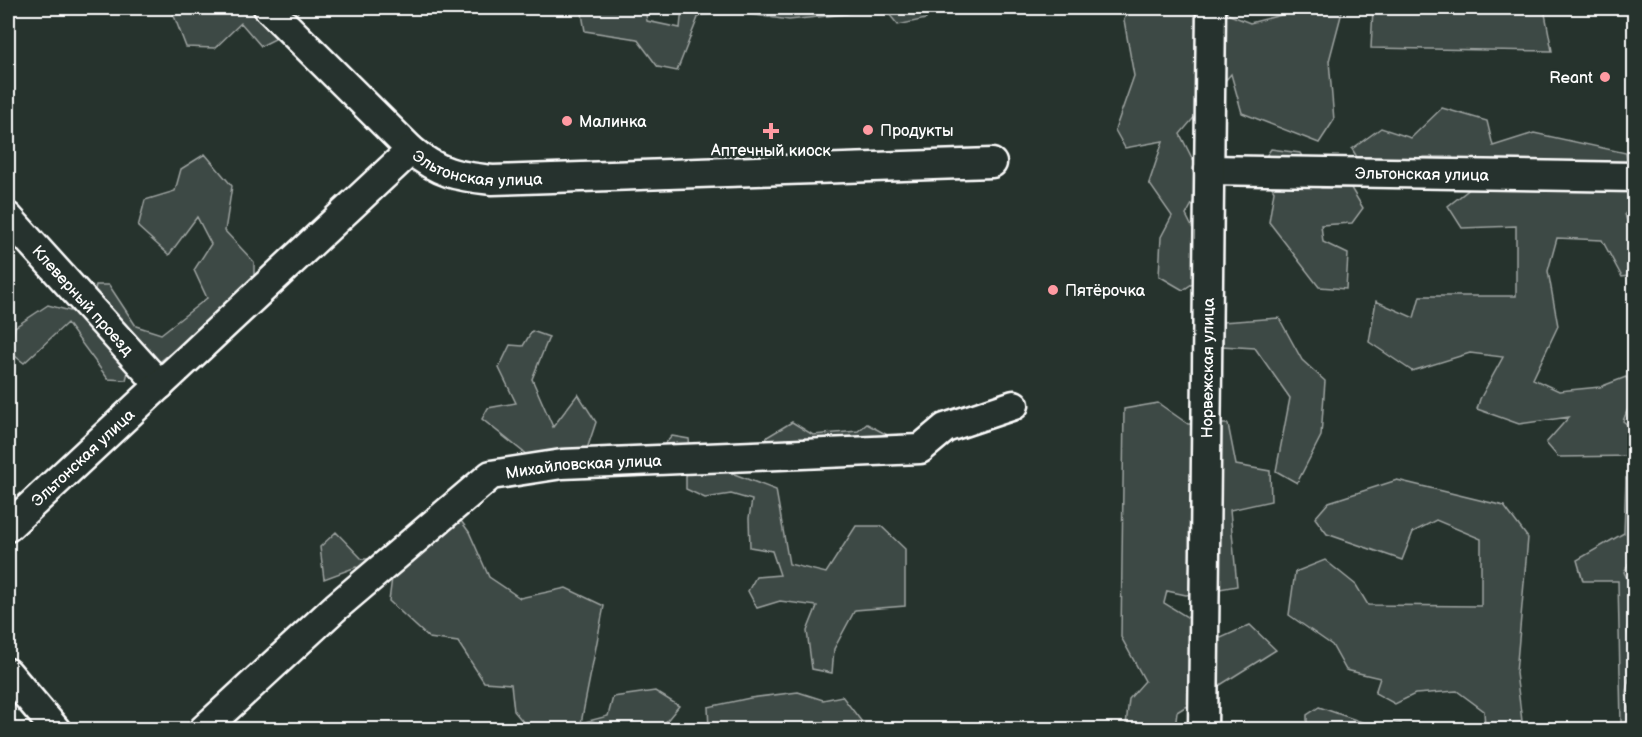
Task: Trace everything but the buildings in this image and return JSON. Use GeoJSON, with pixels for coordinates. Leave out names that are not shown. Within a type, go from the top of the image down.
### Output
{"type":"FeatureCollection","features":[{"type":"Feature","properties":{"kind":"street"},"geometry":{"type":"LineString","coordinates":[[268,8],[411,150]]}},
{"type":"Feature","properties":{"kind":"street","name":"Норвежская улица"},"geometry":{"type":"LineString","coordinates":[[1203,729],[1210,8]]}},
{"type":"Feature","properties":{"kind":"street","name":"Эльтонская улица"},"geometry":{"type":"LineString","coordinates":[[8,527],[411,150],[427,164],[450,175],[492,180],[992,163]]}},
{"type":"Feature","properties":{"kind":"street","name":"Эльтонская улица"},"geometry":{"type":"LineString","coordinates":[[1209,170],[1635,177]]}},
{"type":"Feature","properties":{"kind":"street","name":"Клеверный проезд"},"geometry":{"type":"LineString","coordinates":[[8,216],[160,384]]}},
{"type":"Feature","properties":{"kind":"street","name":"Михайловская улица"},"geometry":{"type":"LineString","coordinates":[[202,729],[336,607],[491,475],[562,465],[920,449],[945,428],[1014,405]]}},
{"type":"Feature","properties":{"kind":"street"},"geometry":{"type":"LineString","coordinates":[[8,673],[56,729]]}},
{"type":"Feature","properties":{"kind":"shaded area"},"geometry":{"type":"Polygon","coordinates":[[[171,8],[300,8],[287,33],[261,46],[241,23],[215,48],[186,47],[171,8]]]}},
{"type":"Feature","properties":{"kind":"shaded area"},"geometry":{"type":"Polygon","coordinates":[[[581,8],[645,8],[647,21],[680,28],[682,8],[872,8],[846,14],[789,20],[742,13],[699,15],[677,71],[658,67],[637,39],[585,31],[581,8]]]}},
{"type":"Feature","properties":{"kind":"shaded area"},"geometry":{"type":"Polygon","coordinates":[[[884,8],[924,8],[926,19],[898,25],[884,8]]]}},
{"type":"Feature","properties":{"kind":"shaded area"},"geometry":{"type":"Polygon","coordinates":[[[1128,8],[1212,8],[1250,23],[1308,8],[1343,8],[1329,61],[1334,120],[1319,143],[1242,113],[1231,74],[1180,134],[1204,182],[1186,215],[1203,249],[1202,277],[1183,290],[1159,276],[1161,237],[1172,216],[1149,183],[1163,141],[1125,148],[1115,130],[1134,76],[1124,20],[1128,8]]]}},
{"type":"Feature","properties":{"kind":"shaded area"},"geometry":{"type":"Polygon","coordinates":[[[1373,8],[1544,8],[1552,51],[1371,48],[1373,8]]]}},
{"type":"Feature","properties":{"kind":"shaded area"},"geometry":{"type":"Polygon","coordinates":[[[1442,108],[1487,121],[1493,146],[1534,133],[1626,153],[1633,205],[1625,214],[1634,245],[1634,275],[1622,277],[1602,240],[1557,238],[1548,271],[1558,326],[1533,379],[1559,391],[1600,387],[1626,377],[1634,394],[1623,421],[1634,430],[1634,456],[1558,457],[1546,443],[1569,417],[1519,424],[1477,409],[1503,357],[1470,353],[1412,371],[1369,342],[1376,301],[1414,318],[1420,296],[1516,296],[1516,226],[1462,228],[1448,206],[1471,188],[1452,157],[1424,157],[1401,178],[1369,177],[1352,149],[1381,128],[1411,138],[1442,108]]]}},
{"type":"Feature","properties":{"kind":"shaded area"},"geometry":{"type":"Polygon","coordinates":[[[1271,149],[1300,153],[1321,188],[1351,188],[1363,208],[1352,223],[1321,225],[1323,242],[1348,254],[1346,289],[1319,287],[1269,222],[1274,191],[1260,165],[1271,149]]]}},
{"type":"Feature","properties":{"kind":"shaded area"},"geometry":{"type":"Polygon","coordinates":[[[205,154],[232,186],[225,231],[254,262],[254,287],[158,363],[131,360],[126,380],[108,379],[67,323],[24,363],[11,353],[15,327],[48,305],[89,316],[96,285],[109,285],[136,326],[161,334],[207,298],[194,270],[211,244],[197,217],[169,255],[138,227],[145,200],[175,191],[181,169],[205,154]]]}},
{"type":"Feature","properties":{"kind":"shaded area"},"geometry":{"type":"Polygon","coordinates":[[[1279,318],[1302,360],[1325,381],[1321,436],[1297,483],[1276,471],[1290,398],[1255,348],[1221,346],[1217,333],[1222,322],[1279,318]]]}},
{"type":"Feature","properties":{"kind":"shaded area"},"geometry":{"type":"Polygon","coordinates":[[[532,331],[549,337],[532,379],[553,427],[578,394],[596,422],[585,455],[537,463],[482,419],[488,408],[516,403],[499,368],[510,345],[523,346],[532,331]]]}},
{"type":"Feature","properties":{"kind":"shaded area"},"geometry":{"type":"Polygon","coordinates":[[[1158,403],[1188,424],[1228,424],[1236,465],[1270,471],[1271,501],[1230,510],[1237,586],[1186,595],[1167,591],[1164,603],[1221,638],[1250,625],[1276,650],[1177,712],[1175,729],[1130,729],[1126,725],[1129,699],[1145,681],[1121,637],[1124,409],[1158,403]]]}},
{"type":"Feature","properties":{"kind":"shaded area"},"geometry":{"type":"Polygon","coordinates":[[[792,422],[813,435],[858,431],[867,424],[891,437],[889,463],[859,467],[843,461],[808,461],[795,469],[762,464],[767,437],[792,422]]]}},
{"type":"Feature","properties":{"kind":"shaded area"},"geometry":{"type":"Polygon","coordinates":[[[672,436],[689,439],[692,469],[716,467],[776,490],[789,564],[826,573],[856,526],[881,526],[905,549],[905,606],[855,610],[834,649],[832,673],[812,669],[807,631],[817,606],[780,601],[757,608],[748,591],[756,577],[780,575],[772,551],[750,547],[749,518],[752,500],[731,494],[705,498],[686,489],[686,472],[655,455],[672,436]]]}},
{"type":"Feature","properties":{"kind":"shaded area"},"geometry":{"type":"Polygon","coordinates":[[[1626,478],[1634,483],[1634,554],[1624,572],[1634,593],[1627,629],[1634,657],[1626,691],[1630,725],[1634,729],[1616,730],[1621,724],[1618,581],[1583,581],[1577,560],[1624,533],[1626,478]]]}},
{"type":"Feature","properties":{"kind":"shaded area"},"geometry":{"type":"Polygon","coordinates":[[[1397,480],[1504,506],[1528,538],[1516,673],[1523,729],[1485,729],[1484,711],[1457,691],[1415,694],[1395,704],[1375,693],[1380,678],[1346,670],[1332,645],[1289,615],[1295,572],[1325,560],[1356,585],[1368,605],[1481,606],[1481,539],[1436,520],[1413,532],[1402,560],[1327,534],[1315,518],[1329,502],[1397,480]]]}},
{"type":"Feature","properties":{"kind":"shaded area"},"geometry":{"type":"Polygon","coordinates":[[[448,503],[469,532],[489,577],[520,598],[566,588],[604,606],[581,723],[608,716],[613,697],[655,691],[679,706],[660,729],[529,729],[514,711],[511,684],[484,682],[458,642],[429,638],[389,601],[392,578],[356,567],[324,579],[320,547],[336,532],[362,559],[406,559],[448,503]]]}},
{"type":"Feature","properties":{"kind":"shaded area"},"geometry":{"type":"Polygon","coordinates":[[[798,692],[823,700],[842,696],[865,726],[860,729],[823,729],[816,723],[787,726],[784,729],[709,729],[708,707],[750,698],[798,692]]]}},
{"type":"Feature","properties":{"kind":"shaded area"},"geometry":{"type":"Polygon","coordinates":[[[1319,707],[1376,727],[1401,723],[1402,729],[1307,729],[1307,715],[1319,707]]]}},
{"type":"Feature","properties":{"kind":"place","name":"Reant"},"geometry":{"type":"Point","coordinates":[1605,77]}},
{"type":"Feature","properties":{"kind":"place","name":"Малинка"},"geometry":{"type":"Point","coordinates":[567,121]}},
{"type":"Feature","properties":{"kind":"place","name":"Продукты"},"geometry":{"type":"Point","coordinates":[868,130]}},
{"type":"Feature","properties":{"kind":"place","name":"Аптечный киоск"},"geometry":{"type":"Point","coordinates":[771,131]}},
{"type":"Feature","properties":{"kind":"place","name":"Пятёрочка"},"geometry":{"type":"Point","coordinates":[1053,290]}}]}
